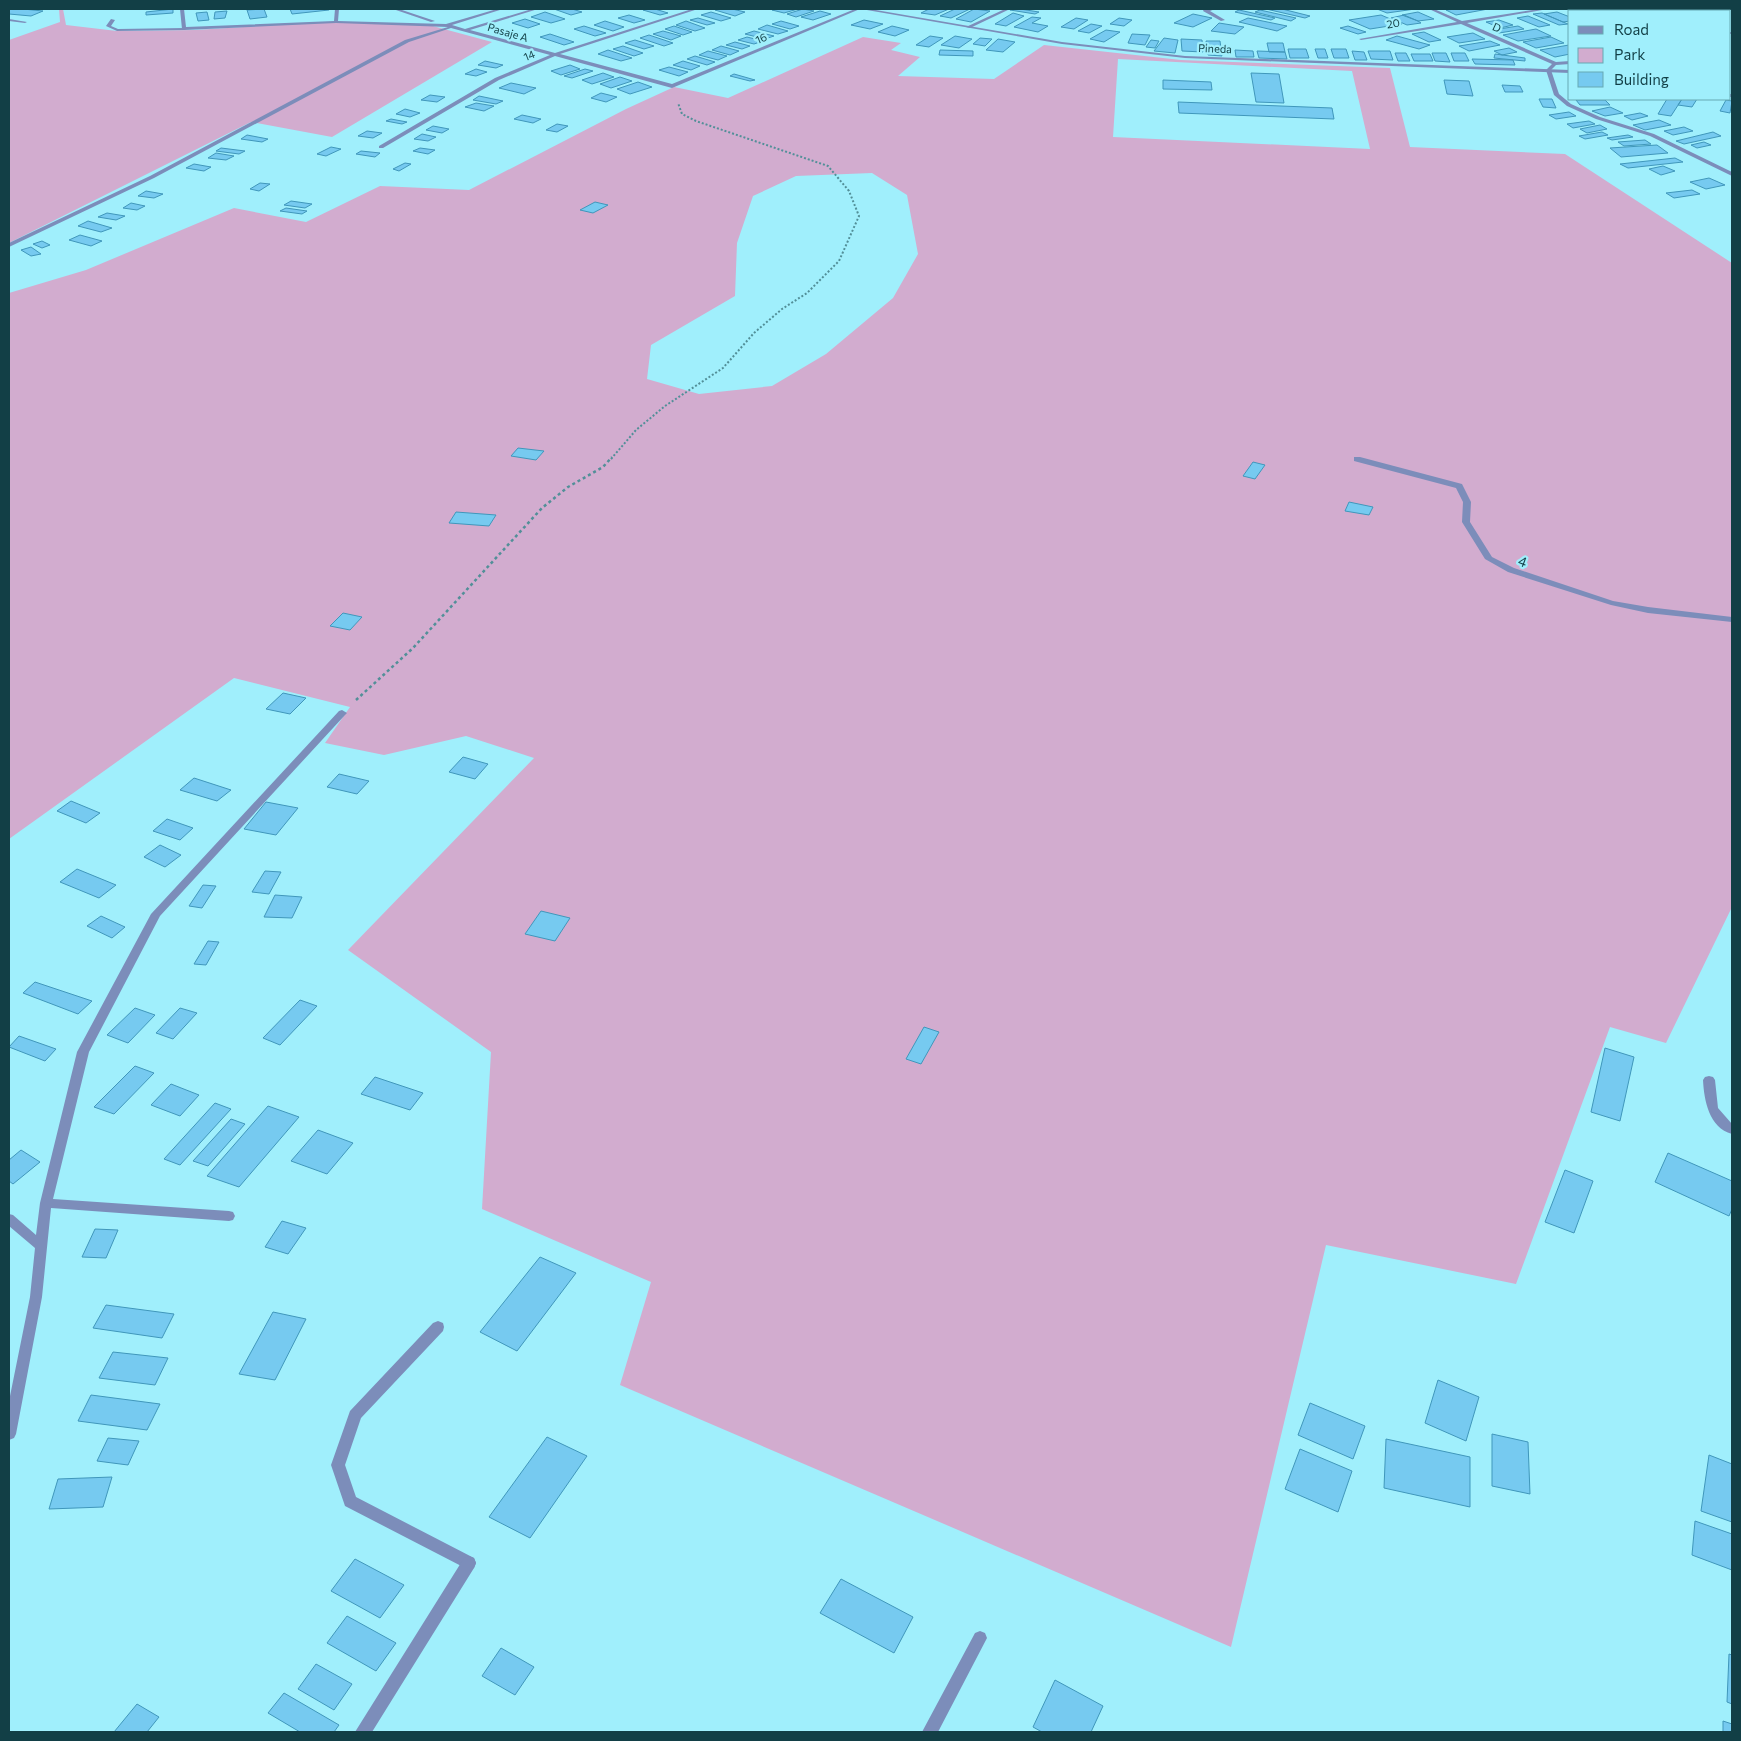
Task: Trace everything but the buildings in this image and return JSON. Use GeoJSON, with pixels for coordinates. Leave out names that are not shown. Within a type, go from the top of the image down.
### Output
{"type":"FeatureCollection","features":[{"type":"Feature","properties":{"kind":"street"},"geometry":{"type":"LineString","coordinates":[[182,9],[184,29]]}},
{"type":"Feature","properties":{"kind":"street"},"geometry":{"type":"LineString","coordinates":[[336,22],[337,9]]}},
{"type":"Feature","properties":{"kind":"street"},"geometry":{"type":"LineString","coordinates":[[395,9],[446,25],[501,9]]}},
{"type":"Feature","properties":{"kind":"street"},"geometry":{"type":"LineString","coordinates":[[465,30],[536,9]]}},
{"type":"Feature","properties":{"kind":"street","name":"14"},"geometry":{"type":"LineString","coordinates":[[381,147],[497,79],[554,55],[696,9]]}},
{"type":"Feature","properties":{"kind":"street","name":"16"},"geometry":{"type":"LineString","coordinates":[[672,86],[858,9]]}},
{"type":"Feature","properties":{"kind":"street","name":"Pineda"},"geometry":{"type":"LineString","coordinates":[[863,9],[1062,43],[1185,57],[1568,72]]}},
{"type":"Feature","properties":{"kind":"street"},"geometry":{"type":"LineString","coordinates":[[968,27],[1008,9]]}},
{"type":"Feature","properties":{"kind":"street"},"geometry":{"type":"LineString","coordinates":[[1213,9],[1205,10],[1223,20]]}},
{"type":"Feature","properties":{"kind":"street","name":"D"},"geometry":{"type":"LineString","coordinates":[[1431,9],[1555,64]]}},
{"type":"Feature","properties":{"kind":"street","name":"20"},"geometry":{"type":"LineString","coordinates":[[1361,39],[1546,9]]}},
{"type":"Feature","properties":{"kind":"street"},"geometry":{"type":"LineString","coordinates":[[9,20],[25,22]]}},
{"type":"Feature","properties":{"kind":"street","name":"Pasaje A"},"geometry":{"type":"LineString","coordinates":[[113,20],[108,26],[116,30],[336,22],[446,25],[672,86]]}},
{"type":"Feature","properties":{"kind":"street"},"geometry":{"type":"LineString","coordinates":[[9,245],[152,177],[408,41],[453,27]]}},
{"type":"Feature","properties":{"kind":"street"},"geometry":{"type":"LineString","coordinates":[[1568,62],[1555,64],[1548,70],[1557,94],[1569,105],[1598,118],[1652,135],[1732,174]]}},
{"type":"Feature","properties":{"kind":"street","name":"4"},"geometry":{"type":"LineString","coordinates":[[1357,460],[1458,486],[1468,502],[1466,522],[1489,559],[1511,570],[1611,603],[1648,610],[1732,620]]}},
{"type":"Feature","properties":{"kind":"street"},"geometry":{"type":"LineString","coordinates":[[9,1434],[36,1297],[46,1203],[83,1052],[156,914],[342,713]]}},
{"type":"Feature","properties":{"kind":"street"},"geometry":{"type":"LineString","coordinates":[[1709,1080],[1710,1106],[1732,1130]]}},
{"type":"Feature","properties":{"kind":"street"},"geometry":{"type":"LineString","coordinates":[[46,1203],[229,1216]]}},
{"type":"Feature","properties":{"kind":"street"},"geometry":{"type":"LineString","coordinates":[[9,1219],[41,1246]]}},
{"type":"Feature","properties":{"kind":"street"},"geometry":{"type":"LineString","coordinates":[[363,1732],[469,1563],[350,1502],[338,1465],[355,1415],[438,1328]]}},
{"type":"Feature","properties":{"kind":"street"},"geometry":{"type":"LineString","coordinates":[[930,1732],[980,1638]]}},
{"type":"Feature","properties":{"kind":"path"},"geometry":{"type":"LineString","coordinates":[[342,713],[413,648],[542,508],[568,488],[603,467],[636,430],[665,406],[700,381],[723,368],[754,333],[782,309],[807,293],[839,260],[859,216],[849,191],[828,166],[696,121],[682,114],[672,86]]}},
{"type":"Feature","properties":{"kind":"green space"},"geometry":{"type":"Polygon","coordinates":[[[59,9],[63,9],[66,25],[117,31],[195,30],[325,22],[429,25],[492,42],[332,137],[251,122],[9,243],[9,40],[60,22],[59,9]]]}},
{"type":"Feature","properties":{"kind":"green space"},"geometry":{"type":"Polygon","coordinates":[[[863,37],[901,43],[891,50],[920,57],[898,76],[994,79],[1044,45],[1181,60],[1390,68],[1410,147],[1565,154],[1732,263],[1732,907],[1666,1043],[1610,1027],[1516,1284],[1326,1245],[1231,1647],[620,1385],[651,1282],[482,1209],[491,1052],[348,950],[534,758],[466,736],[384,755],[325,743],[350,707],[234,678],[9,839],[9,293],[86,270],[234,208],[306,222],[380,186],[469,190],[626,109],[674,87],[728,98],[863,37]],[[1118,59],[1113,137],[1370,149],[1352,71],[1118,59]],[[872,173],[796,176],[753,196],[737,243],[735,296],[651,345],[647,379],[699,394],[772,386],[826,354],[893,298],[918,254],[907,195],[872,173]]]}}]}
